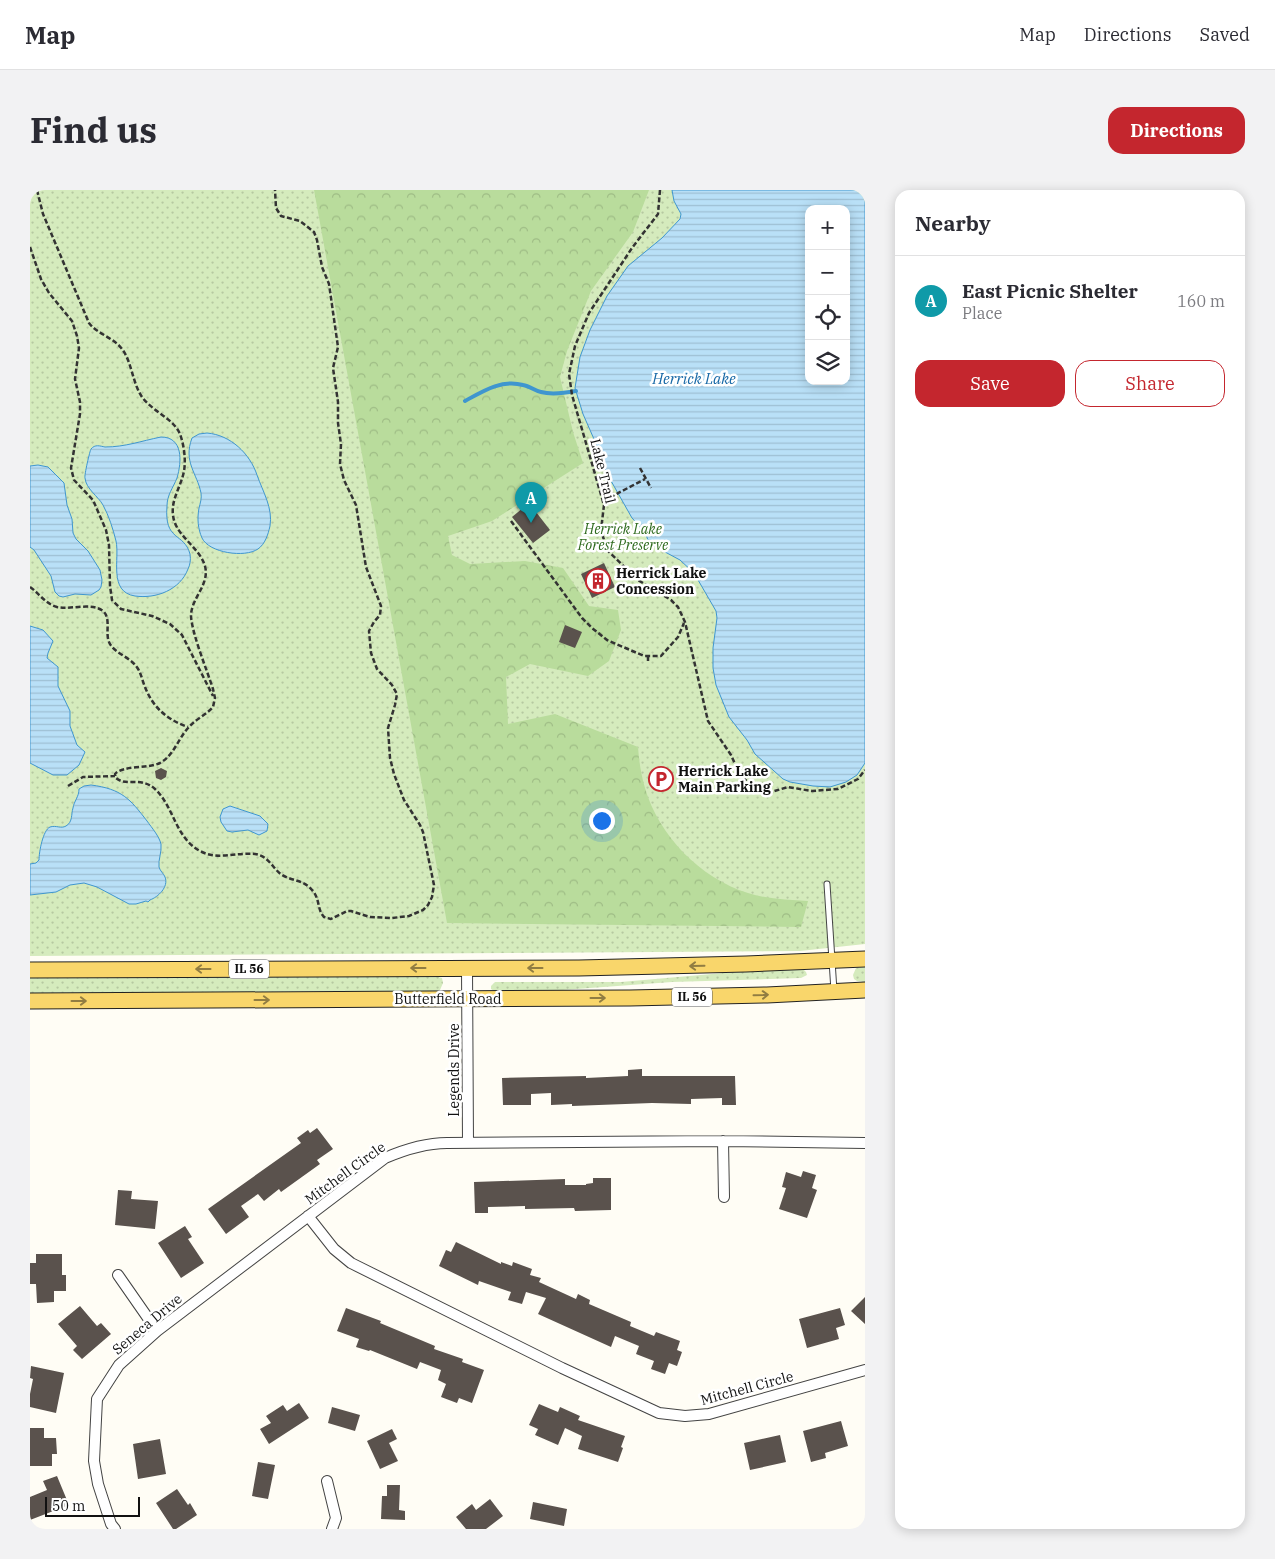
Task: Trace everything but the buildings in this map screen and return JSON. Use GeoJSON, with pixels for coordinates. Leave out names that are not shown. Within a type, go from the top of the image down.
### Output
{"type":"FeatureCollection","features":[{"type":"Feature","properties":{"kind":"main road","name":"IL 56"},"geometry":{"type":"LineString","coordinates":[[30,970],[679,966],[865,959]]}},
{"type":"Feature","properties":{"kind":"main road","name":"Butterfield Road"},"geometry":{"type":"LineString","coordinates":[[30,1001],[681,997],[865,990]]}},
{"type":"Feature","properties":{"kind":"street","name":"Legends Drive"},"geometry":{"type":"LineString","coordinates":[[467,968],[468,1142]]}},
{"type":"Feature","properties":{"kind":"street","name":"Mitchell Circle"},"geometry":{"type":"LineString","coordinates":[[865,1143],[723,1141],[429,1143],[414,1146],[385,1158],[308,1216],[334,1250],[351,1263],[562,1368],[659,1412],[685,1416],[709,1414],[865,1370]]}},
{"type":"Feature","properties":{"kind":"street"},"geometry":{"type":"LineString","coordinates":[[723,1141],[724,1197]]}},
{"type":"Feature","properties":{"kind":"street","name":"Seneca Drive"},"geometry":{"type":"LineString","coordinates":[[109,1527],[94,1461],[97,1400],[119,1365],[157,1331],[308,1216]]}},
{"type":"Feature","properties":{"kind":"street"},"geometry":{"type":"LineString","coordinates":[[118,1275],[157,1331]]}},
{"type":"Feature","properties":{"kind":"street"},"geometry":{"type":"LineString","coordinates":[[327,1481],[336,1518],[332,1529]]}},
{"type":"Feature","properties":{"kind":"lane"},"geometry":{"type":"LineString","coordinates":[[827,884],[834,992]]}},
{"type":"Feature","properties":{"kind":"path"},"geometry":{"type":"LineString","coordinates":[[36,190],[43,214],[76,288],[85,316],[92,327],[122,349],[136,388],[160,415],[172,422],[180,434],[184,454],[184,471],[174,499],[173,517],[180,532],[202,558],[204,565],[205,581],[191,615],[215,698],[213,707],[188,728],[173,751],[165,759],[147,767],[118,770],[115,776]]}},
{"type":"Feature","properties":{"kind":"path"},"geometry":{"type":"LineString","coordinates":[[68,786],[83,777],[115,776],[118,780],[142,782],[155,790],[168,806],[180,832],[195,848],[201,852],[216,856],[255,854],[268,859],[280,874],[307,885],[316,896],[324,917],[331,919],[346,911],[351,911],[370,917],[402,918],[422,910],[432,897],[434,891],[433,877],[423,832],[404,800],[390,758],[388,728],[395,705],[396,694],[392,685],[377,669],[371,653],[369,631],[380,615],[381,606],[366,567],[356,505],[344,480],[340,464],[341,437],[333,374],[338,347],[329,284],[322,267],[314,232],[300,221],[281,216],[276,208],[274,190]]}},
{"type":"Feature","properties":{"kind":"path","name":"Lake Trail"},"geometry":{"type":"LineString","coordinates":[[660,190],[658,214],[632,248],[589,314],[575,346],[569,374],[572,395],[604,505],[601,530],[607,550],[638,580],[671,600],[678,607],[684,622],[708,721],[731,755],[739,773],[753,788],[768,794],[788,787],[812,791],[838,789],[858,779],[865,770]]}},
{"type":"Feature","properties":{"kind":"path"},"geometry":{"type":"LineString","coordinates":[[30,247],[41,279],[49,293],[72,321],[77,336],[79,348],[75,379],[80,402],[80,414],[71,468],[74,480],[93,500],[106,530],[109,545],[110,595],[112,600],[121,609],[152,616],[175,628],[182,635],[215,698]]}},
{"type":"Feature","properties":{"kind":"path"},"geometry":{"type":"LineString","coordinates":[[640,468],[651,488]]}},
{"type":"Feature","properties":{"kind":"path"},"geometry":{"type":"LineString","coordinates":[[603,501],[645,479]]}},
{"type":"Feature","properties":{"kind":"path"},"geometry":{"type":"LineString","coordinates":[[511,521],[582,618],[607,640],[644,656],[661,656],[678,637],[684,622]]}},
{"type":"Feature","properties":{"kind":"path"},"geometry":{"type":"LineString","coordinates":[[30,586],[41,598],[51,604],[66,608],[96,608],[104,612],[107,618],[107,638],[113,648],[139,670],[148,694],[163,714],[170,720],[188,728]]}},
{"type":"Feature","properties":{"kind":"path"},"geometry":{"type":"LineString","coordinates":[[648,656],[648,663]]}},
{"type":"Feature","properties":{"kind":"green space","name":"Herrick Lake Forest Preserve"},"geometry":{"type":"Polygon","coordinates":[[[30,190],[865,190],[865,944],[800,951],[30,956],[30,190]]]}},
{"type":"Feature","properties":{"kind":"green space"},"geometry":{"type":"Polygon","coordinates":[[[314,190],[649,190],[633,232],[591,291],[567,351],[560,377],[573,432],[583,463],[492,521],[448,536],[452,555],[470,564],[525,561],[563,568],[589,606],[618,610],[621,630],[609,661],[588,676],[530,664],[506,677],[508,724],[555,714],[638,747],[642,778],[651,806],[660,823],[684,853],[714,877],[748,893],[785,900],[808,901],[801,927],[447,923],[314,190]]]}},
{"type":"Feature","properties":{"kind":"green space"},"geometry":{"type":"Polygon","coordinates":[[[865,966],[865,982],[854,979],[853,975],[856,968],[865,966]]]}},
{"type":"Feature","properties":{"kind":"green space"},"geometry":{"type":"Polygon","coordinates":[[[803,969],[807,975],[801,978],[672,982],[549,991],[494,991],[491,989],[495,982],[621,982],[746,971],[803,969]]]}},
{"type":"Feature","properties":{"kind":"green space"},"geometry":{"type":"Polygon","coordinates":[[[435,976],[442,978],[443,983],[440,990],[436,991],[30,993],[30,978],[435,976]]]}},
{"type":"Feature","properties":{"kind":"water","name":"Herrick Lake"},"geometry":{"type":"Polygon","coordinates":[[[672,190],[865,190],[865,763],[857,775],[846,782],[830,787],[813,786],[783,779],[755,754],[747,740],[729,717],[716,685],[713,668],[716,611],[694,573],[680,560],[652,545],[645,532],[632,518],[606,472],[575,388],[580,357],[590,330],[607,296],[628,266],[662,238],[680,219],[681,214],[674,201],[672,190]]]}},
{"type":"Feature","properties":{"kind":"water"},"geometry":{"type":"Polygon","coordinates":[[[207,433],[224,437],[244,453],[254,467],[265,494],[269,506],[270,526],[263,545],[252,552],[236,553],[219,550],[206,543],[202,538],[198,520],[201,493],[189,454],[192,438],[199,434],[207,433]]]}},
{"type":"Feature","properties":{"kind":"water"},"geometry":{"type":"Polygon","coordinates":[[[161,437],[173,441],[179,451],[179,471],[168,498],[167,517],[168,526],[171,531],[187,547],[190,554],[190,562],[184,576],[173,588],[151,596],[135,596],[121,588],[118,581],[117,548],[112,527],[103,505],[86,482],[85,473],[90,450],[94,446],[119,446],[161,437]]]}},
{"type":"Feature","properties":{"kind":"water"},"geometry":{"type":"Polygon","coordinates":[[[30,466],[48,467],[64,483],[73,533],[76,539],[88,551],[100,570],[101,587],[91,595],[59,596],[55,592],[51,576],[30,547],[30,466]]]}},
{"type":"Feature","properties":{"kind":"water"},"geometry":{"type":"Polygon","coordinates":[[[30,626],[43,630],[53,641],[47,658],[58,667],[58,686],[70,711],[70,726],[77,745],[85,752],[79,765],[67,775],[53,775],[30,763],[30,626]]]}},
{"type":"Feature","properties":{"kind":"water"},"geometry":{"type":"Polygon","coordinates":[[[91,785],[110,789],[124,796],[141,813],[159,838],[161,847],[159,867],[166,881],[164,888],[159,894],[148,902],[129,904],[97,887],[84,883],[70,885],[56,892],[30,895],[30,864],[36,863],[39,860],[45,832],[50,827],[62,827],[68,824],[71,820],[79,789],[91,785]]]}},
{"type":"Feature","properties":{"kind":"water"},"geometry":{"type":"Polygon","coordinates":[[[230,806],[260,816],[268,824],[267,831],[259,835],[248,830],[227,831],[220,817],[223,809],[230,806]]]}},
{"type":"Feature","properties":{"kind":"waterway"},"geometry":{"type":"LineString","coordinates":[[465,401],[493,387],[508,384],[526,386],[550,393],[576,391]]}},
{"type":"Feature","properties":{"kind":"place","name":"East Picnic Shelter"},"geometry":{"type":"Point","coordinates":[531,523]}},
{"type":"Feature","properties":{"kind":"place","name":"Herrick Lake Concession"},"geometry":{"type":"Point","coordinates":[598,581]}},
{"type":"Feature","properties":{"kind":"place","name":"Herrick Lake Main Parking"},"geometry":{"type":"Point","coordinates":[661,779]}}]}
